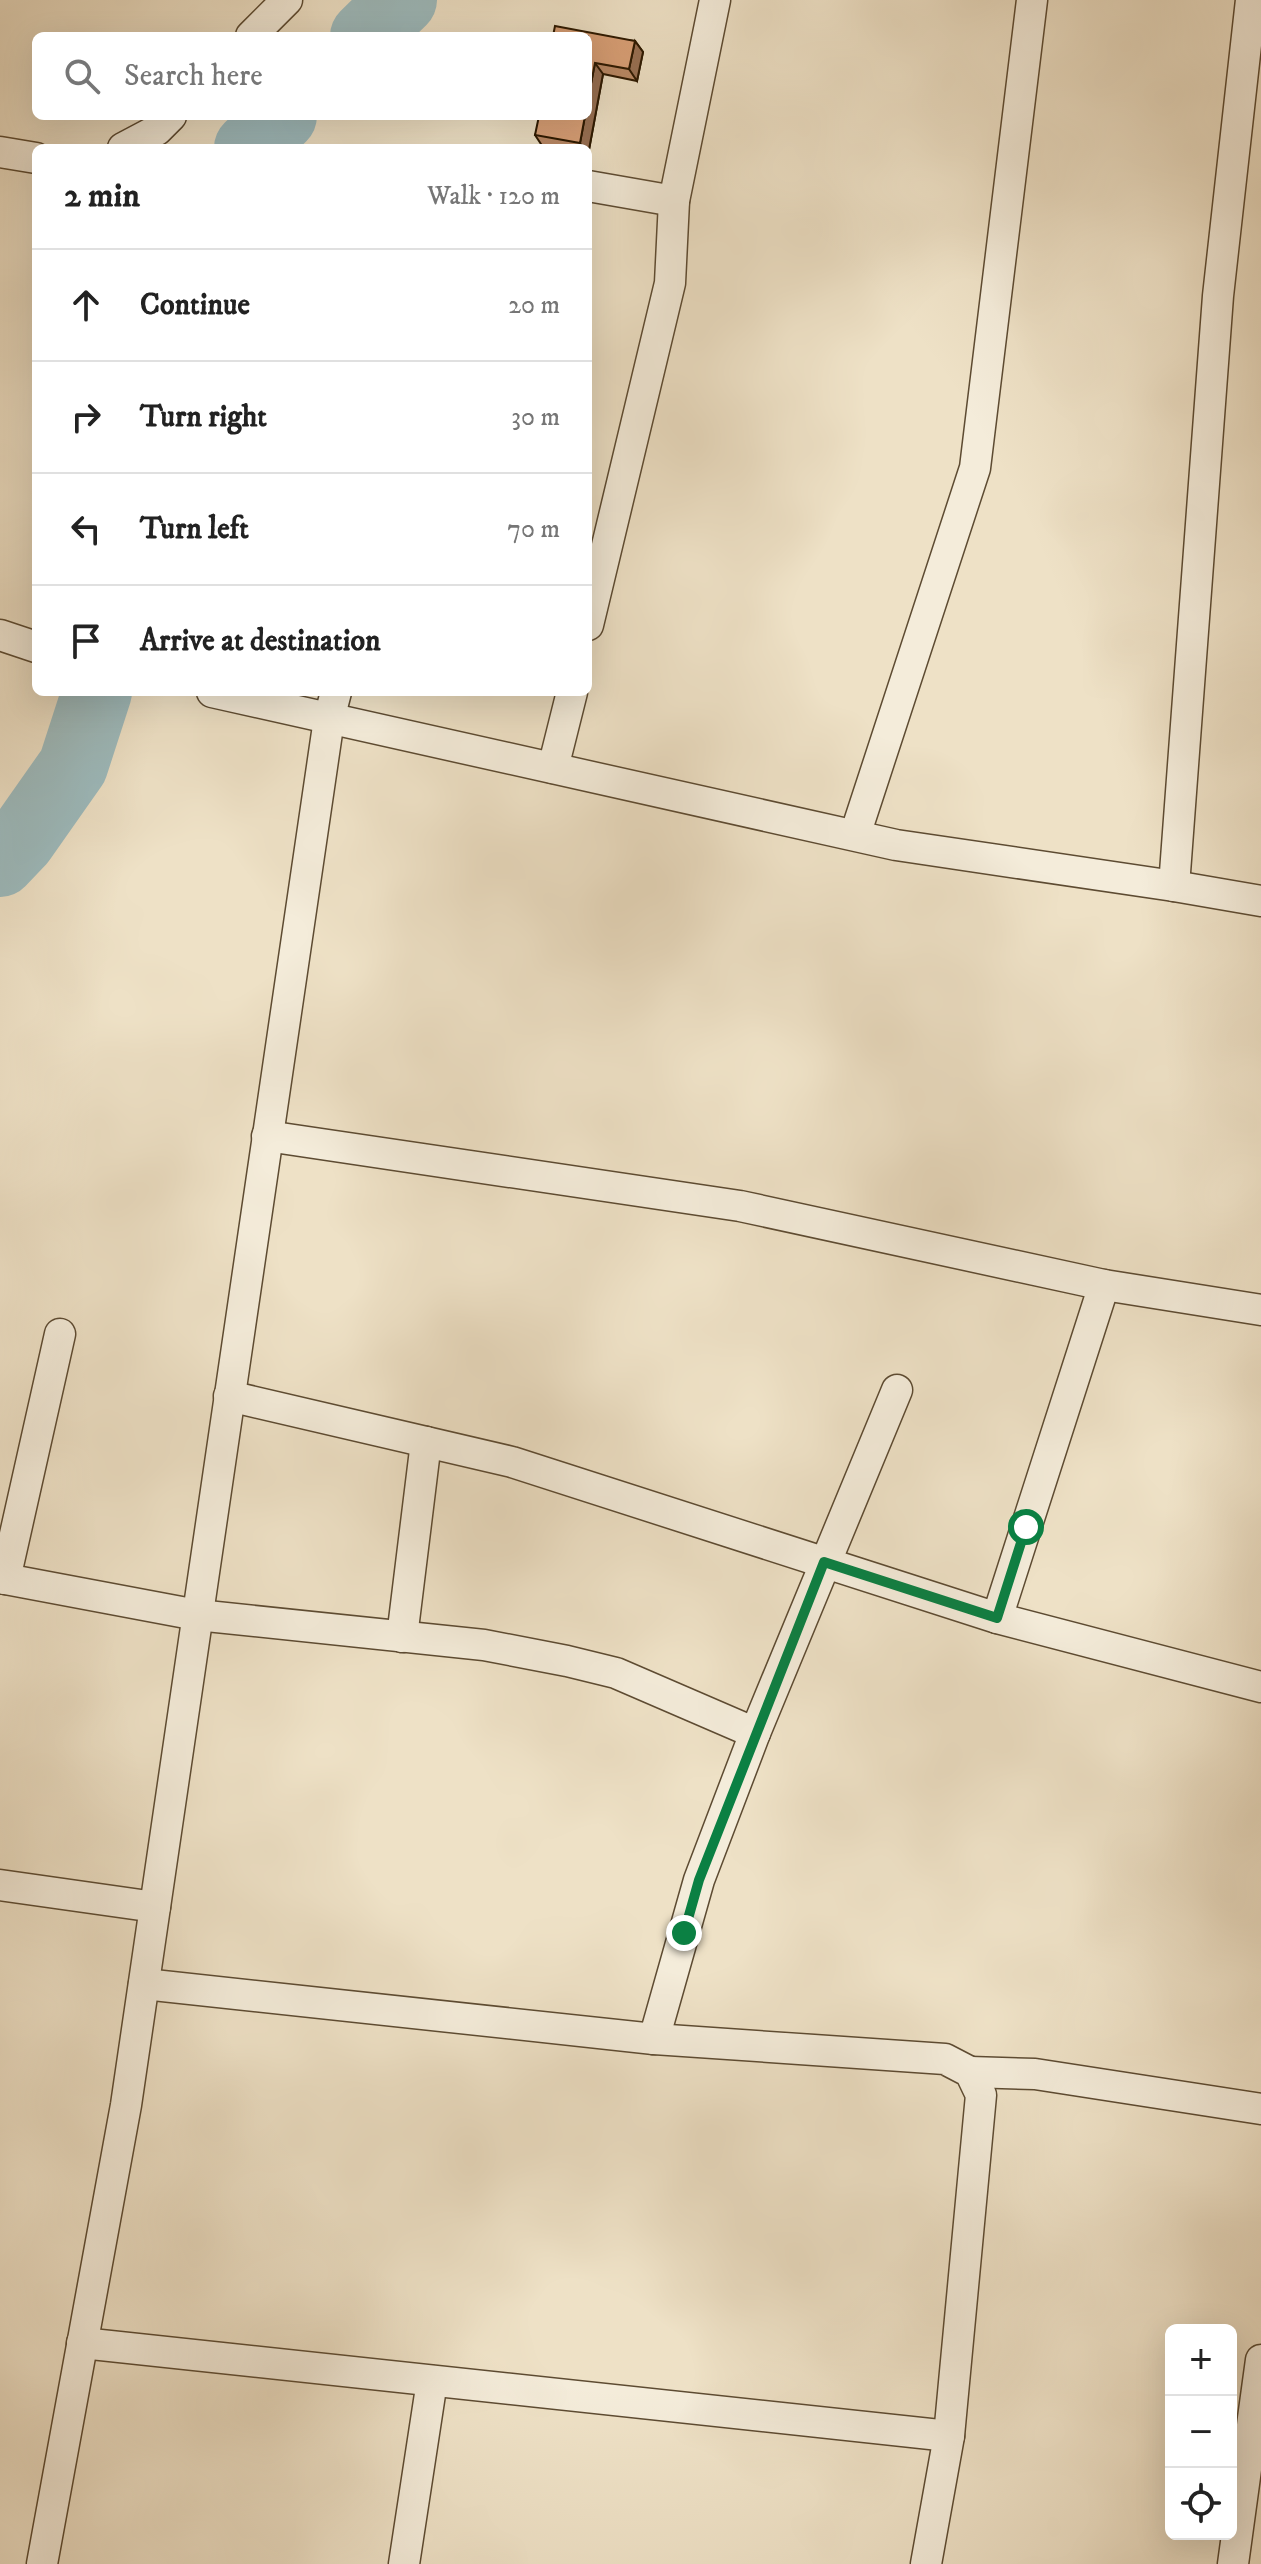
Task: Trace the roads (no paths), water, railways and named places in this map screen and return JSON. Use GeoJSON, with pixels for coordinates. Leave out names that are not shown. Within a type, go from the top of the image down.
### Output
{"type":"FeatureCollection","features":[{"type":"Feature","properties":{"kind":"street"},"geometry":{"type":"LineString","coordinates":[[255,32],[287,0]]}},
{"type":"Feature","properties":{"kind":"street"},"geometry":{"type":"LineString","coordinates":[[592,608],[670,283],[674,201],[715,0]]}},
{"type":"Feature","properties":{"kind":"street"},"geometry":{"type":"LineString","coordinates":[[855,835],[975,468],[1032,0]]}},
{"type":"Feature","properties":{"kind":"street"},"geometry":{"type":"LineString","coordinates":[[1174,886],[1218,296],[1251,0]]}},
{"type":"Feature","properties":{"kind":"street"},"geometry":{"type":"LineString","coordinates":[[131,144],[157,130],[167,120]]}},
{"type":"Feature","properties":{"kind":"street"},"geometry":{"type":"LineString","coordinates":[[0,152],[32,157]]}},
{"type":"Feature","properties":{"kind":"street"},"geometry":{"type":"LineString","coordinates":[[592,187],[674,201]]}},
{"type":"Feature","properties":{"kind":"street"},"geometry":{"type":"LineString","coordinates":[[0,635],[32,646]]}},
{"type":"Feature","properties":{"kind":"street"},"geometry":{"type":"LineString","coordinates":[[246,696],[332,706],[553,768],[896,845],[1261,901]]}},
{"type":"Feature","properties":{"kind":"street"},"geometry":{"type":"LineString","coordinates":[[553,768],[571,696]]}},
{"type":"Feature","properties":{"kind":"street"},"geometry":{"type":"LineString","coordinates":[[42,2564],[126,2105],[332,706]]}},
{"type":"Feature","properties":{"kind":"street"},"geometry":{"type":"LineString","coordinates":[[267,1136],[740,1206],[1104,1285],[1261,1310]]}},
{"type":"Feature","properties":{"kind":"street"},"geometry":{"type":"LineString","coordinates":[[997,1618],[1104,1285]]}},
{"type":"Feature","properties":{"kind":"street"},"geometry":{"type":"LineString","coordinates":[[60,1334],[2,1578],[197,1615],[484,1645],[567,1661],[616,1673],[755,1733]]}},
{"type":"Feature","properties":{"kind":"street"},"geometry":{"type":"LineString","coordinates":[[654,2039],[699,1880],[824,1562],[897,1390]]}},
{"type":"Feature","properties":{"kind":"street"},"geometry":{"type":"LineString","coordinates":[[229,1396],[512,1462],[997,1618],[1261,1687]]}},
{"type":"Feature","properties":{"kind":"street"},"geometry":{"type":"LineString","coordinates":[[402,1637],[426,1442]]}},
{"type":"Feature","properties":{"kind":"street"},"geometry":{"type":"LineString","coordinates":[[0,1885],[155,1907]]}},
{"type":"Feature","properties":{"kind":"street"},"geometry":{"type":"LineString","coordinates":[[144,1984],[654,2039],[945,2059],[970,2072],[1035,2074],[1261,2109]]}},
{"type":"Feature","properties":{"kind":"street"},"geometry":{"type":"LineString","coordinates":[[926,2564],[949,2436],[981,2095],[970,2072]]}},
{"type":"Feature","properties":{"kind":"street"},"geometry":{"type":"LineString","coordinates":[[82,2343],[949,2436]]}},
{"type":"Feature","properties":{"kind":"street"},"geometry":{"type":"LineString","coordinates":[[1242,2558],[1261,2360]]}},
{"type":"Feature","properties":{"kind":"street"},"geometry":{"type":"LineString","coordinates":[[404,2564],[432,2381]]}},
{"type":"Feature","properties":{"kind":"waterway"},"geometry":{"type":"LineString","coordinates":[[369,32],[402,0]]}},
{"type":"Feature","properties":{"kind":"waterway"},"geometry":{"type":"LineString","coordinates":[[253,144],[278,120]]}},
{"type":"Feature","properties":{"kind":"waterway"},"geometry":{"type":"LineString","coordinates":[[0,862],[21,840],[73,766],[96,696]]}}]}
